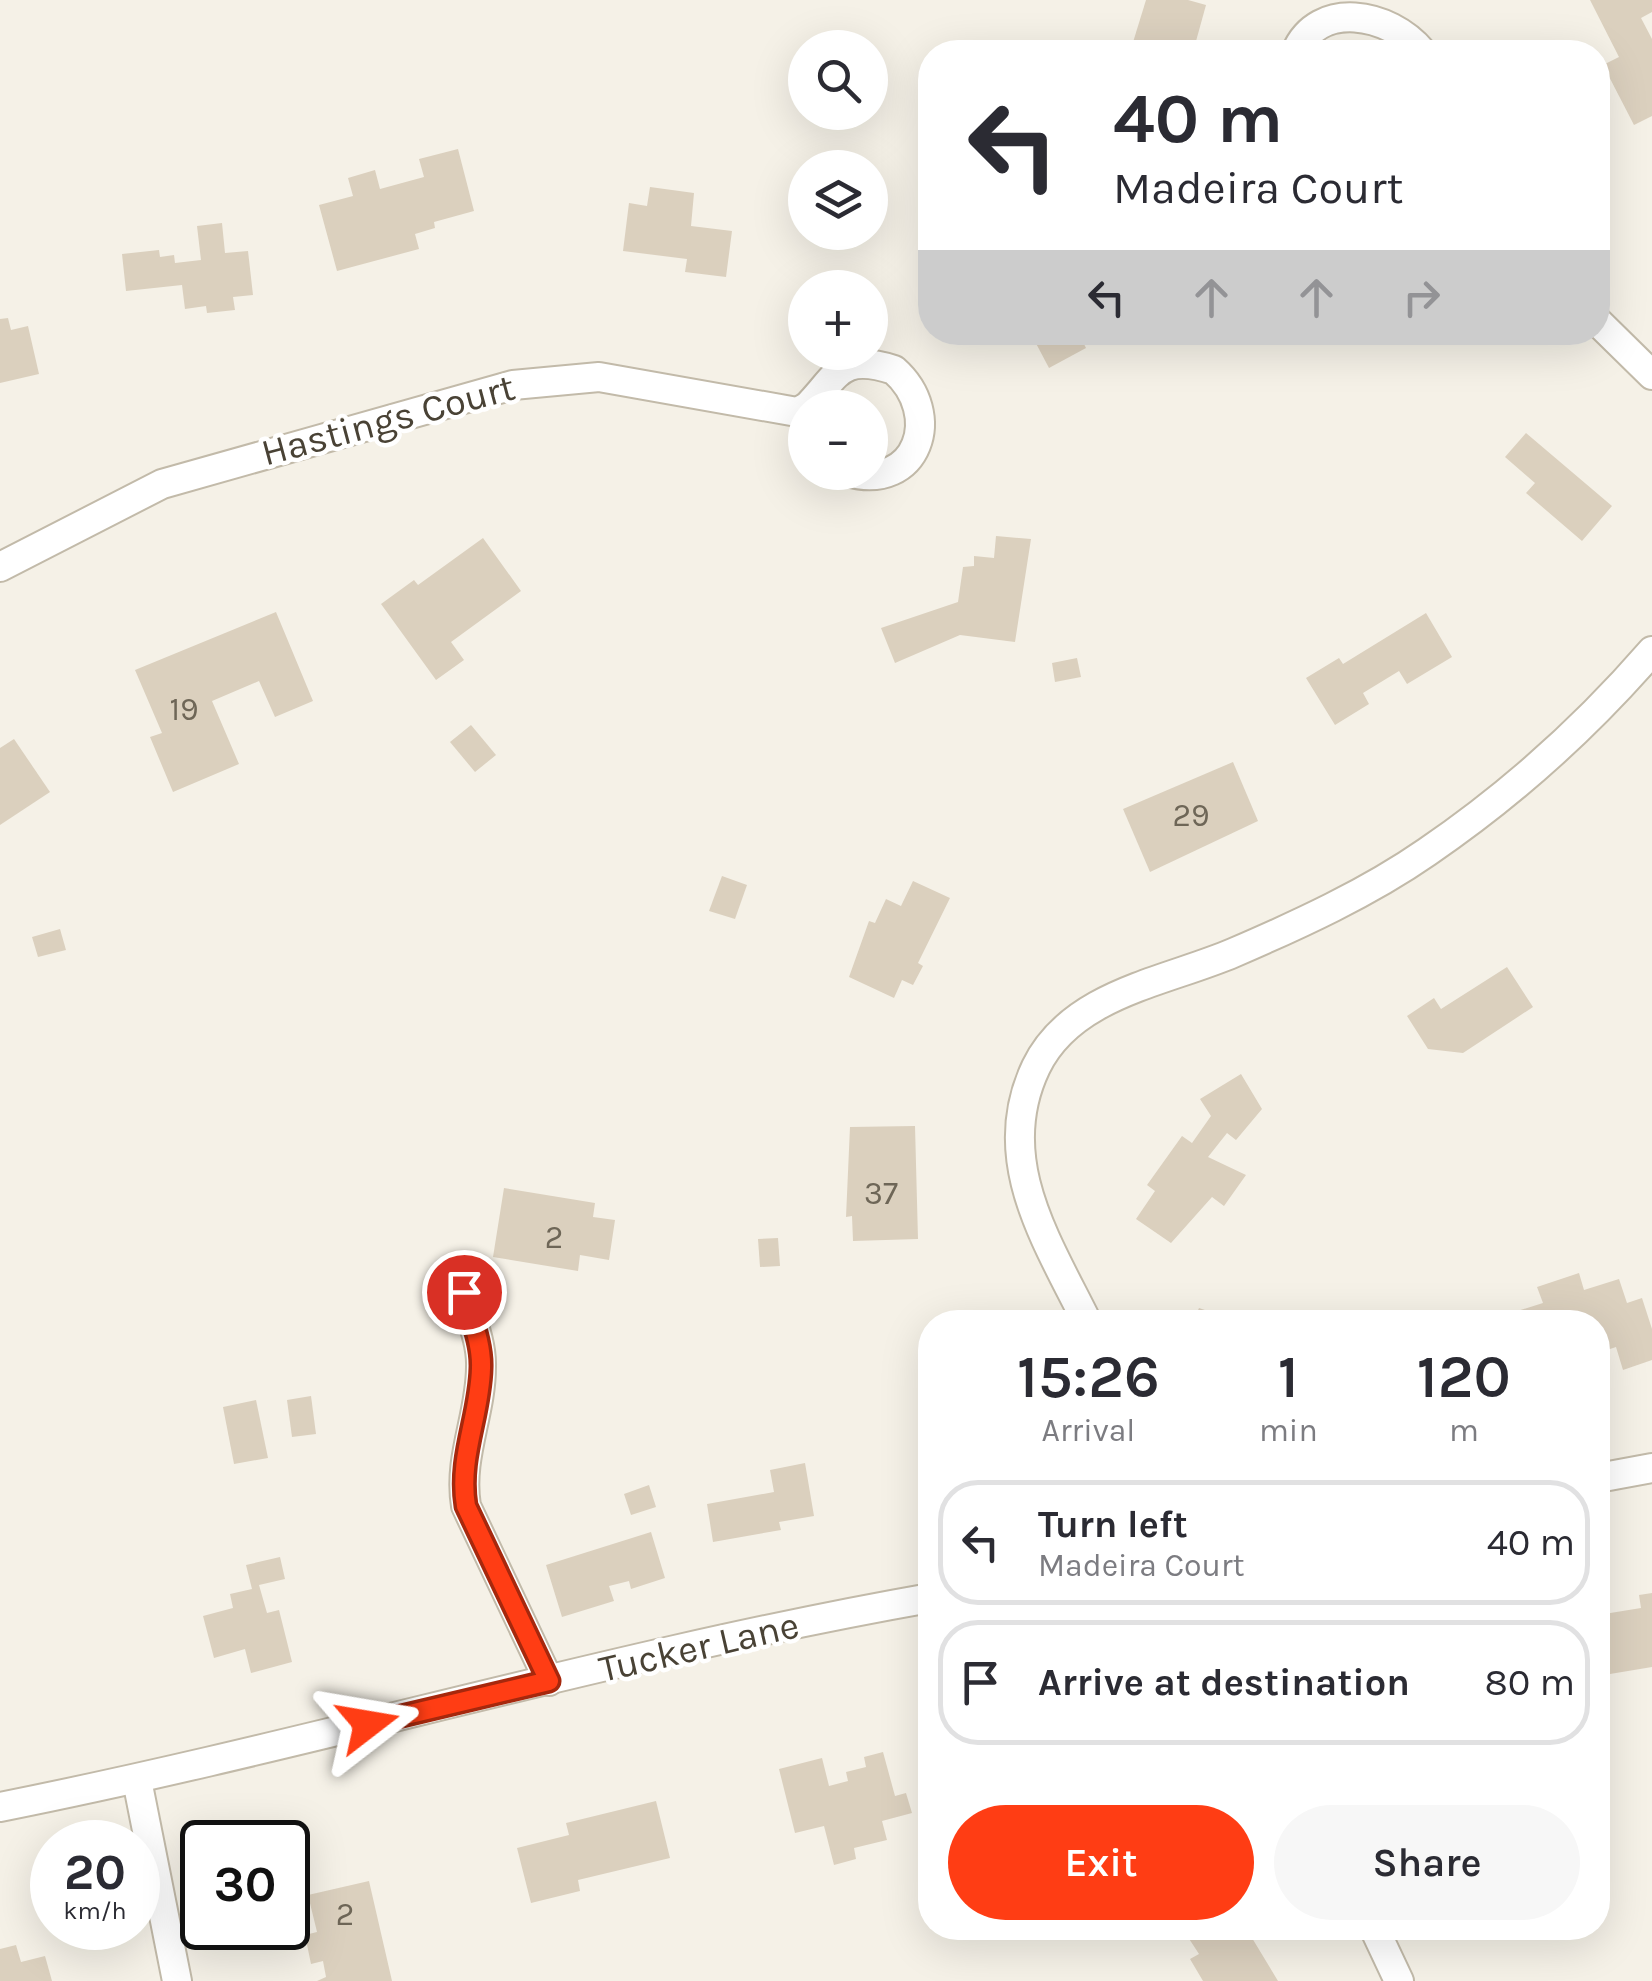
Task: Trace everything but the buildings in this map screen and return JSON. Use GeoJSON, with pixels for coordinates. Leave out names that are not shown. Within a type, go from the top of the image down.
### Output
{"type":"FeatureCollection","features":[{"type":"Feature","properties":{"kind":"street"},"geometry":{"type":"LineString","coordinates":[[1304,40],[1315,25],[1336,14],[1361,12],[1396,26],[1410,40]]}},
{"type":"Feature","properties":{"kind":"street"},"geometry":{"type":"LineString","coordinates":[[1610,334],[1652,375]]}},
{"type":"Feature","properties":{"kind":"street","name":"Hastings Court"},"geometry":{"type":"LineString","coordinates":[[821,390],[838,368],[857,364],[894,370],[916,395],[922,424],[907,458],[888,472]]}},
{"type":"Feature","properties":{"kind":"street","name":"Hastings Court"},"geometry":{"type":"LineString","coordinates":[[0,567],[162,484],[463,396],[544,378],[588,376],[636,381],[788,411]]}},
{"type":"Feature","properties":{"kind":"street"},"geometry":{"type":"LineString","coordinates":[[1080,1310],[1026,1197],[1020,1160],[1020,1123],[1028,1086],[1057,1034],[1123,994],[1229,955],[1299,923],[1426,852],[1565,740],[1652,651]]}},
{"type":"Feature","properties":{"kind":"street"},"geometry":{"type":"LineString","coordinates":[[464,1292],[481,1353],[481,1372],[461,1478],[466,1506],[549,1681]]}},
{"type":"Feature","properties":{"kind":"street"},"geometry":{"type":"LineString","coordinates":[[1610,1476],[1652,1468]]}},
{"type":"Feature","properties":{"kind":"street","name":"Tucker Lane"},"geometry":{"type":"LineString","coordinates":[[0,1807],[137,1780],[549,1681],[918,1601]]}},
{"type":"Feature","properties":{"kind":"street"},"geometry":{"type":"LineString","coordinates":[[137,1780],[177,1981]]}},
{"type":"Feature","properties":{"kind":"street"},"geometry":{"type":"LineString","coordinates":[[1380,1940],[1399,1981]]}},
{"type":"Feature","properties":{"kind":"route"},"geometry":{"type":"LineString","coordinates":[[368,1724],[549,1681],[466,1506],[461,1478],[478,1394],[481,1353],[464,1292]]}}]}
